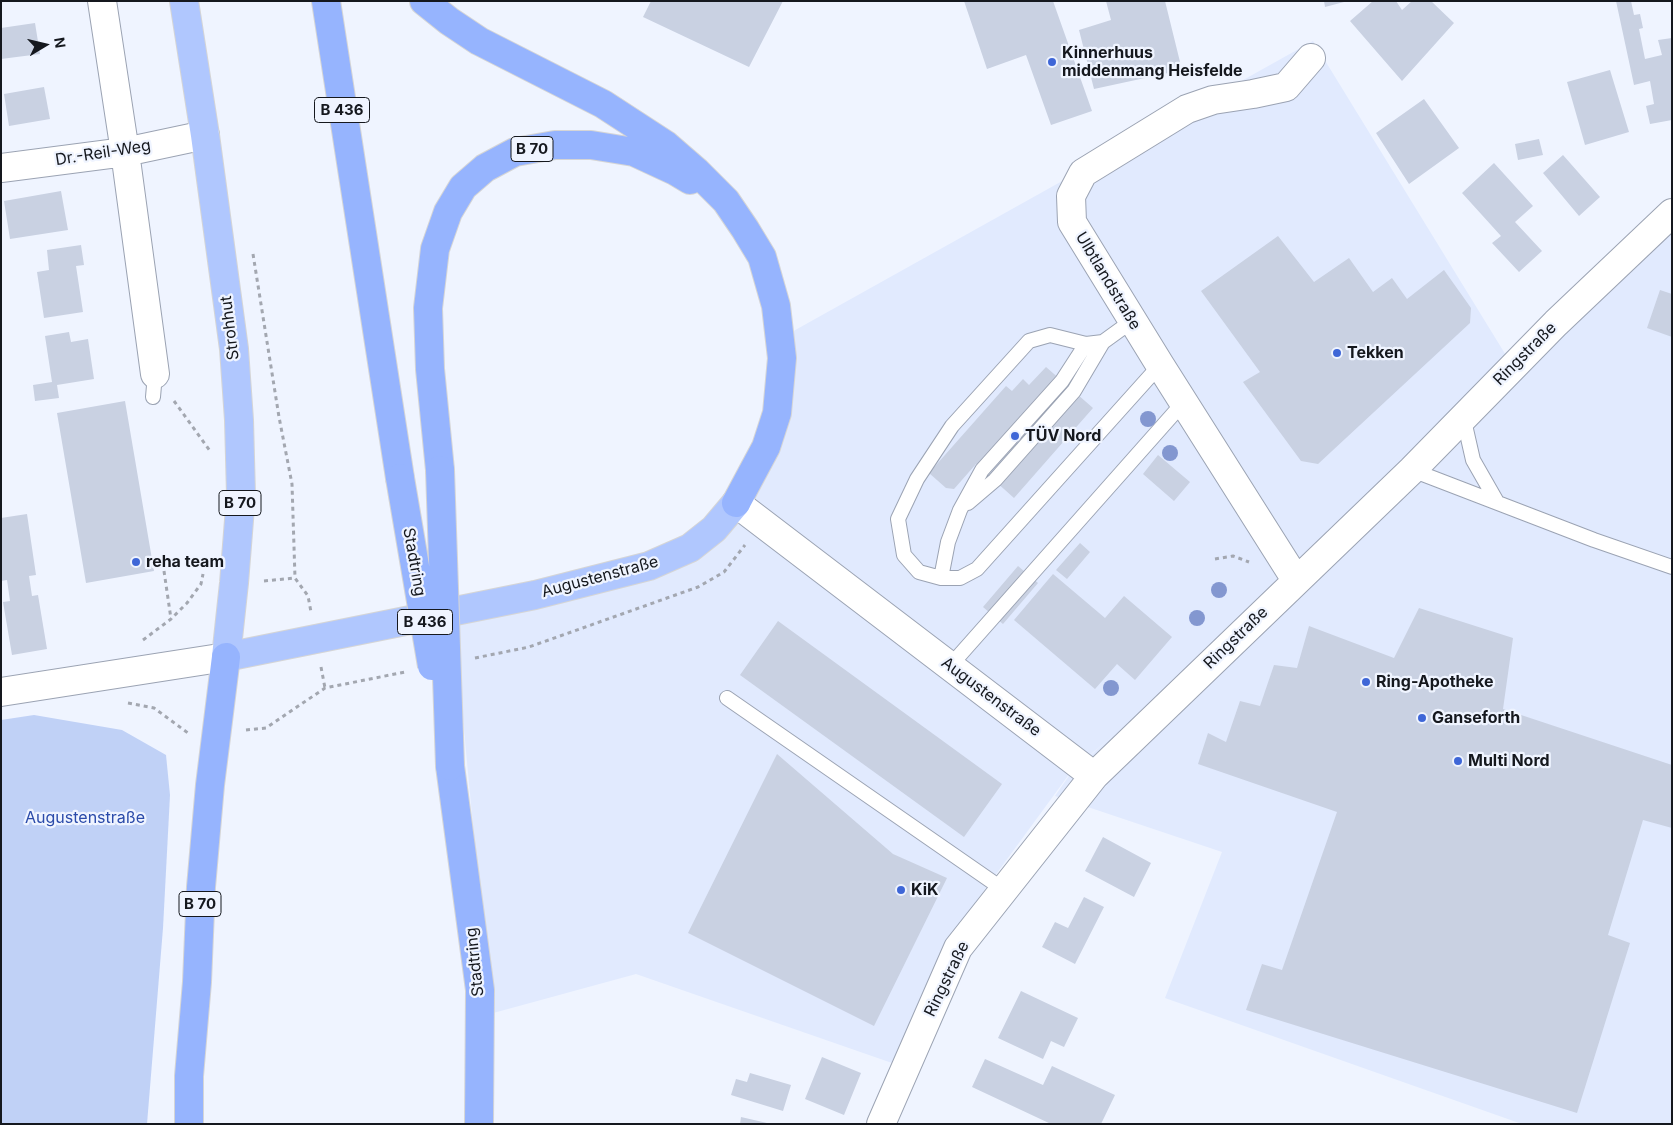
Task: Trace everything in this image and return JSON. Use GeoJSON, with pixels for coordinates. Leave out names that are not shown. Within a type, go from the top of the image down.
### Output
{"type":"FeatureCollection","features":[{"type":"Feature","properties":{"kind":"highway","name":"Stadtring"},"geometry":{"type":"LineString","coordinates":[[326,1],[400,478],[450,766],[480,990],[479,1124]]}},
{"type":"Feature","properties":{"kind":"highway"},"geometry":{"type":"LineString","coordinates":[[424,1],[448,21],[479,41],[603,104],[666,145],[726,201]]}},
{"type":"Feature","properties":{"kind":"highway","name":"B 70"},"geometry":{"type":"LineString","coordinates":[[450,766],[440,470],[430,368],[428,308],[435,249],[448,212],[463,187],[485,168],[514,152],[555,145],[591,145],[634,152],[675,170],[726,201],[746,228],[762,257],[776,306],[782,358],[777,413],[766,447],[736,503]]}},
{"type":"Feature","properties":{"kind":"highway","name":"B 70"},"geometry":{"type":"LineString","coordinates":[[189,1124],[201,887],[210,785],[226,657]]}},
{"type":"Feature","properties":{"kind":"highway"},"geometry":{"type":"LineString","coordinates":[[463,1124],[467,1110],[480,990]]}},
{"type":"Feature","properties":{"kind":"main road","name":"Strohhut"},"geometry":{"type":"LineString","coordinates":[[184,1],[205,135],[234,349],[240,420],[241,495],[226,657]]}},
{"type":"Feature","properties":{"kind":"main road","name":"Augustenstraße"},"geometry":{"type":"LineString","coordinates":[[226,657],[535,595],[649,566],[690,548],[714,529],[736,503]]}},
{"type":"Feature","properties":{"kind":"street"},"geometry":{"type":"LineString","coordinates":[[102,1],[125,152],[154,385]]}},
{"type":"Feature","properties":{"kind":"street","name":"Ulbtlandstraße"},"geometry":{"type":"LineString","coordinates":[[1296,580],[1183,403],[1072,222],[1071,196],[1083,173],[1187,109],[1212,100],[1286,87],[1311,58]]}},
{"type":"Feature","properties":{"kind":"street","name":"Dr.-Reil-Weg"},"geometry":{"type":"LineString","coordinates":[[1,168],[125,152],[205,135]]}},
{"type":"Feature","properties":{"kind":"street","name":"Ringstraße"},"geometry":{"type":"LineString","coordinates":[[881,1124],[958,948],[1094,776],[1412,470],[1556,323],[1672,213]]}},
{"type":"Feature","properties":{"kind":"street","name":"Augustenstraße"},"geometry":{"type":"LineString","coordinates":[[736,503],[1094,776]]}},
{"type":"Feature","properties":{"kind":"street","name":"Augustenstraße"},"geometry":{"type":"LineString","coordinates":[[1,692],[226,657]]}},
{"type":"Feature","properties":{"kind":"lane"},"geometry":{"type":"LineString","coordinates":[[960,510],[995,480],[1074,391],[1104,342],[1132,321]]}},
{"type":"Feature","properties":{"kind":"lane"},"geometry":{"type":"LineString","coordinates":[[1104,342],[1086,344],[1050,335],[1029,341],[952,426],[917,479],[898,519],[904,555],[919,572],[941,578],[960,578],[977,569],[1160,366]]}},
{"type":"Feature","properties":{"kind":"lane"},"geometry":{"type":"LineString","coordinates":[[941,578],[948,542],[960,510],[982,470],[1062,381],[1086,344]]}},
{"type":"Feature","properties":{"kind":"lane"},"geometry":{"type":"LineString","coordinates":[[950,666],[1183,403]]}},
{"type":"Feature","properties":{"kind":"lane"},"geometry":{"type":"LineString","coordinates":[[1463,416],[1473,460],[1497,502]]}},
{"type":"Feature","properties":{"kind":"lane"},"geometry":{"type":"LineString","coordinates":[[1412,470],[1672,568]]}},
{"type":"Feature","properties":{"kind":"lane"},"geometry":{"type":"LineString","coordinates":[[727,698],[1004,890]]}},
{"type":"Feature","properties":{"kind":"path"},"geometry":{"type":"LineString","coordinates":[[252,251],[292,484],[295,578],[308,596]]}},
{"type":"Feature","properties":{"kind":"path"},"geometry":{"type":"LineString","coordinates":[[154,385],[215,458]]}},
{"type":"Feature","properties":{"kind":"path"},"geometry":{"type":"LineString","coordinates":[[471,659],[529,647],[698,586],[724,572],[762,522]]}},
{"type":"Feature","properties":{"kind":"path"},"geometry":{"type":"LineString","coordinates":[[1215,558],[1232,556]]}},
{"type":"Feature","properties":{"kind":"path"},"geometry":{"type":"LineString","coordinates":[[164,571],[172,620]]}},
{"type":"Feature","properties":{"kind":"path"},"geometry":{"type":"LineString","coordinates":[[142,641],[172,620],[201,584]]}},
{"type":"Feature","properties":{"kind":"path"},"geometry":{"type":"LineString","coordinates":[[266,728],[325,688],[412,670]]}},
{"type":"Feature","properties":{"kind":"path"},"geometry":{"type":"LineString","coordinates":[[154,708],[190,735]]}},
{"type":"Feature","properties":{"kind":"shaded area"},"geometry":{"type":"Polygon","coordinates":[[[1313,41],[1515,370],[1672,231],[1672,1124],[1522,1124],[1165,998],[1222,852],[1055,796],[1073,770],[1115,734],[1073,769],[945,944],[892,1063],[636,974],[486,1015],[483,933],[453,612],[648,570],[753,475],[781,338],[1313,41]]]}},
{"type":"Feature","properties":{"kind":"green space","name":"Augustenstraße"},"geometry":{"type":"Polygon","coordinates":[[[34,715],[122,730],[166,755],[170,795],[163,928],[147,1124],[1,1124],[1,720],[34,715]]]}},
{"type":"Feature","properties":{"kind":"building"},"geometry":{"type":"Polygon","coordinates":[[[651,1],[783,1],[749,67],[643,17],[651,1]]]}},
{"type":"Feature","properties":{"kind":"building","name":"Kinnerhuus middenmang Heisfelde"},"geometry":{"type":"Polygon","coordinates":[[[964,1],[1053,1],[1092,111],[1051,125],[1026,55],[987,69],[964,1]]]}},
{"type":"Feature","properties":{"kind":"building"},"geometry":{"type":"Polygon","coordinates":[[[1106,1],[1165,1],[1182,70],[1094,89],[1079,30],[1111,20],[1106,1]]]}},
{"type":"Feature","properties":{"kind":"building"},"geometry":{"type":"Polygon","coordinates":[[[1324,1],[1344,1],[1344,2],[1325,7],[1324,1]]]}},
{"type":"Feature","properties":{"kind":"building"},"geometry":{"type":"Polygon","coordinates":[[[1373,1],[1396,1],[1402,10],[1412,1],[1431,1],[1454,23],[1402,81],[1350,21],[1373,1]]]}},
{"type":"Feature","properties":{"kind":"building"},"geometry":{"type":"Polygon","coordinates":[[[1616,1],[1631,1],[1634,15],[1640,14],[1643,28],[1639,29],[1645,59],[1662,55],[1658,40],[1672,38],[1672,120],[1650,124],[1646,106],[1654,104],[1650,81],[1634,85],[1616,1]]]}},
{"type":"Feature","properties":{"kind":"building"},"geometry":{"type":"Polygon","coordinates":[[[35,23],[40,54],[1,59],[1,28],[35,23]]]}},
{"type":"Feature","properties":{"kind":"building"},"geometry":{"type":"Polygon","coordinates":[[[1610,70],[1629,132],[1585,145],[1567,82],[1610,70]]]}},
{"type":"Feature","properties":{"kind":"building"},"geometry":{"type":"Polygon","coordinates":[[[44,87],[50,119],[9,126],[4,94],[44,87]]]}},
{"type":"Feature","properties":{"kind":"building"},"geometry":{"type":"Polygon","coordinates":[[[1424,99],[1459,148],[1409,184],[1376,133],[1424,99]]]}},
{"type":"Feature","properties":{"kind":"building"},"geometry":{"type":"Polygon","coordinates":[[[1539,139],[1543,155],[1518,160],[1515,144],[1539,139]]]}},
{"type":"Feature","properties":{"kind":"building"},"geometry":{"type":"Polygon","coordinates":[[[1563,155],[1600,197],[1579,216],[1543,173],[1563,155]]]}},
{"type":"Feature","properties":{"kind":"building"},"geometry":{"type":"Polygon","coordinates":[[[1494,163],[1533,206],[1515,222],[1542,251],[1519,272],[1492,243],[1501,236],[1462,193],[1494,163]]]}},
{"type":"Feature","properties":{"kind":"building"},"geometry":{"type":"Polygon","coordinates":[[[61,191],[68,230],[10,239],[4,201],[61,191]]]}},
{"type":"Feature","properties":{"kind":"building"},"geometry":{"type":"Polygon","coordinates":[[[1278,236],[1314,282],[1349,258],[1373,292],[1392,278],[1407,299],[1444,270],[1471,308],[1470,323],[1318,464],[1301,461],[1243,382],[1260,372],[1201,291],[1278,236]]]}},
{"type":"Feature","properties":{"kind":"building"},"geometry":{"type":"Polygon","coordinates":[[[81,245],[84,265],[76,266],[83,312],[44,318],[37,272],[49,270],[47,250],[81,245]]]}},
{"type":"Feature","properties":{"kind":"building"},"geometry":{"type":"Polygon","coordinates":[[[1660,290],[1672,294],[1672,337],[1647,328],[1660,290]]]}},
{"type":"Feature","properties":{"kind":"building"},"geometry":{"type":"Polygon","coordinates":[[[69,332],[71,342],[88,339],[94,379],[57,385],[59,398],[35,401],[33,385],[52,382],[45,336],[69,332]]]}},
{"type":"Feature","properties":{"kind":"building","name":"TÜV Nord"},"geometry":{"type":"Polygon","coordinates":[[[1046,367],[1093,408],[1014,498],[976,464],[954,489],[946,488],[929,473],[1006,386],[1012,391],[1023,379],[1029,385],[1046,367]]]}},
{"type":"Feature","properties":{"kind":"building"},"geometry":{"type":"Polygon","coordinates":[[[125,401],[154,571],[86,583],[57,413],[125,401]]]}},
{"type":"Feature","properties":{"kind":"building"},"geometry":{"type":"Polygon","coordinates":[[[1158,455],[1190,482],[1174,501],[1143,474],[1158,455]]]}},
{"type":"Feature","properties":{"kind":"building"},"geometry":{"type":"Polygon","coordinates":[[[27,514],[36,575],[29,576],[32,596],[38,595],[47,649],[12,655],[3,602],[10,601],[7,580],[1,581],[1,518],[27,514]]]}},
{"type":"Feature","properties":{"kind":"building"},"geometry":{"type":"Polygon","coordinates":[[[1080,543],[1090,552],[1067,579],[1056,570],[1080,543]]]}},
{"type":"Feature","properties":{"kind":"building"},"geometry":{"type":"Polygon","coordinates":[[[1018,566],[1038,583],[1003,624],[983,607],[1018,566]]]}},
{"type":"Feature","properties":{"kind":"building"},"geometry":{"type":"Polygon","coordinates":[[[1053,574],[1105,618],[1124,596],[1172,637],[1135,680],[1117,664],[1095,689],[1014,620],[1053,574]]]}},
{"type":"Feature","properties":{"kind":"building"},"geometry":{"type":"Polygon","coordinates":[[[1419,608],[1513,638],[1503,709],[1672,765],[1672,828],[1643,820],[1608,935],[1630,943],[1577,1113],[1246,1010],[1262,964],[1282,970],[1337,812],[1198,764],[1208,733],[1226,742],[1240,701],[1260,706],[1274,665],[1297,668],[1309,626],[1394,658],[1419,608]]]}},
{"type":"Feature","properties":{"kind":"building"},"geometry":{"type":"Polygon","coordinates":[[[778,621],[1002,784],[964,837],[740,675],[778,621]]]}},
{"type":"Feature","properties":{"kind":"building"},"geometry":{"type":"Polygon","coordinates":[[[777,754],[893,854],[947,878],[874,1026],[688,933],[777,754]]]}},
{"type":"Feature","properties":{"kind":"building"},"geometry":{"type":"Polygon","coordinates":[[[1103,837],[1151,863],[1134,897],[1085,871],[1103,837]]]}},
{"type":"Feature","properties":{"kind":"building"},"geometry":{"type":"Polygon","coordinates":[[[1084,897],[1104,907],[1075,964],[1042,947],[1055,922],[1068,928],[1084,897]]]}},
{"type":"Feature","properties":{"kind":"building"},"geometry":{"type":"Polygon","coordinates":[[[1021,991],[1078,1018],[1064,1047],[1051,1041],[1043,1059],[998,1038],[1021,991]]]}},
{"type":"Feature","properties":{"kind":"building"},"geometry":{"type":"Polygon","coordinates":[[[822,1057],[861,1073],[844,1115],[805,1099],[822,1057]]]}},
{"type":"Feature","properties":{"kind":"building"},"geometry":{"type":"Polygon","coordinates":[[[985,1059],[1043,1085],[1052,1066],[1115,1095],[1101,1124],[1051,1124],[972,1087],[985,1059]]]}},
{"type":"Feature","properties":{"kind":"building"},"geometry":{"type":"Polygon","coordinates":[[[750,1073],[791,1085],[783,1111],[731,1095],[736,1079],[747,1082],[750,1073]]]}},
{"type":"Feature","properties":{"kind":"building"},"geometry":{"type":"Polygon","coordinates":[[[741,1117],[767,1123],[767,1124],[740,1124],[741,1117]]]}},
{"type":"Feature","properties":{"kind":"place","name":"Kinnerhuus middenmang Heisfelde"},"geometry":{"type":"Point","coordinates":[1052,62]}},
{"type":"Feature","properties":{"kind":"place","name":"Tekken"},"geometry":{"type":"Point","coordinates":[1337,353]}},
{"type":"Feature","properties":{"kind":"place","name":"TÜV Nord"},"geometry":{"type":"Point","coordinates":[1015,436]}},
{"type":"Feature","properties":{"kind":"place","name":"reha team"},"geometry":{"type":"Point","coordinates":[136,562]}},
{"type":"Feature","properties":{"kind":"place","name":"Ring-Apotheke"},"geometry":{"type":"Point","coordinates":[1366,682]}},
{"type":"Feature","properties":{"kind":"place","name":"Ganseforth"},"geometry":{"type":"Point","coordinates":[1422,718]}},
{"type":"Feature","properties":{"kind":"place","name":"Multi Nord"},"geometry":{"type":"Point","coordinates":[1458,761]}},
{"type":"Feature","properties":{"kind":"place","name":"KiK"},"geometry":{"type":"Point","coordinates":[901,890]}}]}
